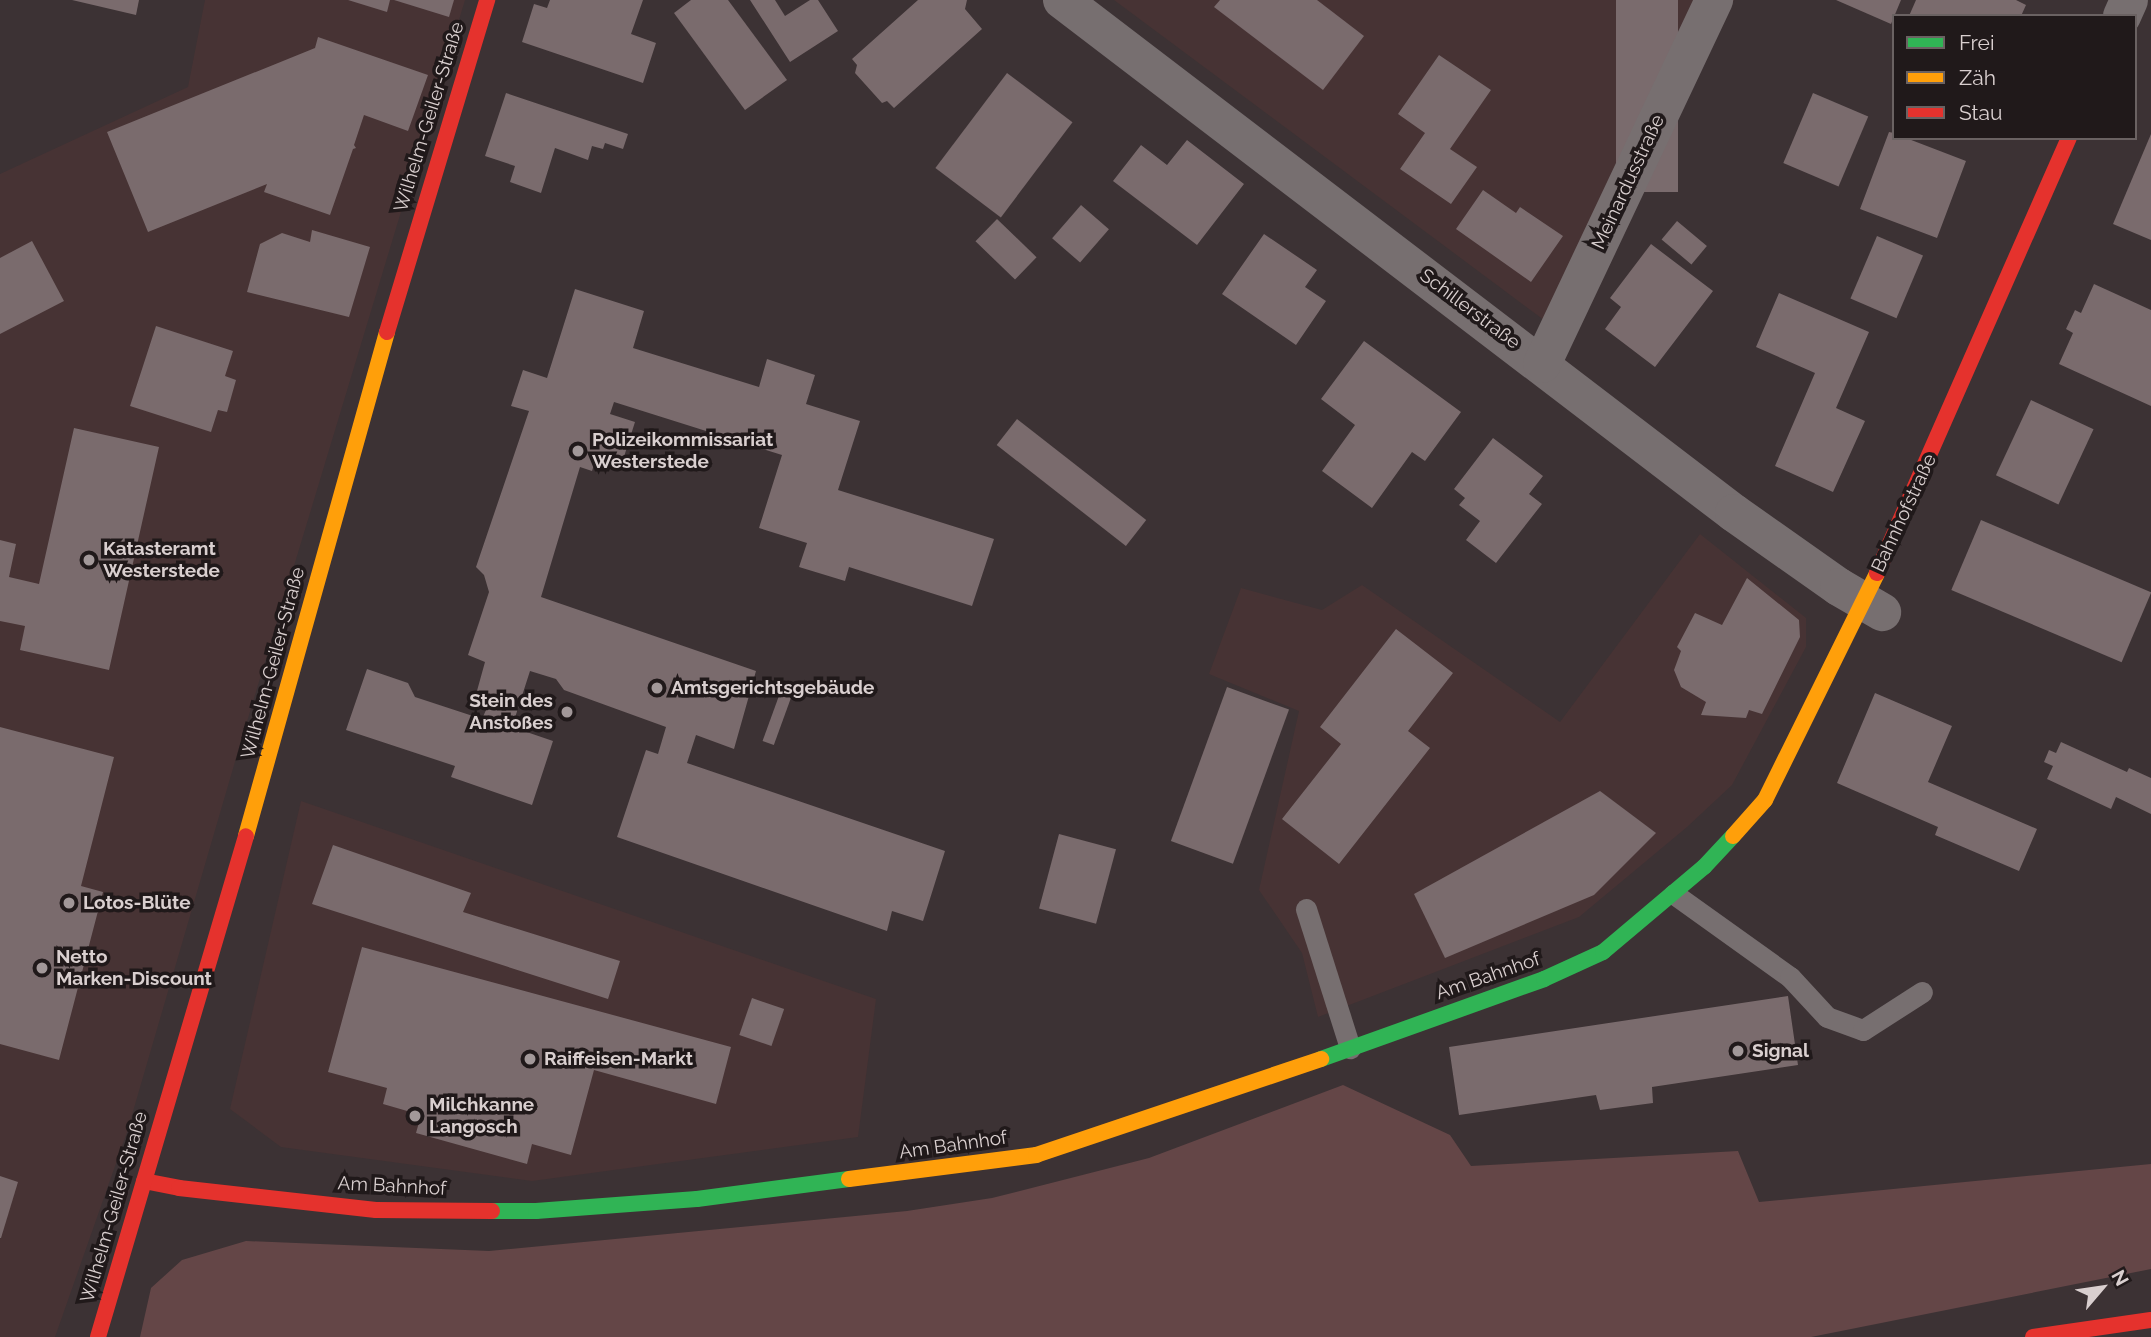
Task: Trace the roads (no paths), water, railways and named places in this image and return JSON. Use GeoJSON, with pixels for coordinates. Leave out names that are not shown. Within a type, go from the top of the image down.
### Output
{"type":"FeatureCollection","features":[{"type":"Feature","properties":{"kind":"street","name":"Wilhelm-Geiler-Straße"},"geometry":{"type":"LineString","coordinates":[[98,1337],[258,793],[412,242],[487,0]]}},
{"type":"Feature","properties":{"kind":"street","name":"Schillerstraße"},"geometry":{"type":"LineString","coordinates":[[1062,0],[1734,513],[1872,607]]}},
{"type":"Feature","properties":{"kind":"street","name":"Meinardusstraße"},"geometry":{"type":"LineString","coordinates":[[1542,364],[1714,0]]}},
{"type":"Feature","properties":{"kind":"street","name":"Bahnhofstraße"},"geometry":{"type":"LineString","coordinates":[[1704,867],[1765,800],[1840,653],[1872,607],[1920,481],[2068,140]]}},
{"type":"Feature","properties":{"kind":"street","name":"Am Bahnhof"},"geometry":{"type":"LineString","coordinates":[[144,1181],[180,1188],[376,1210],[536,1211],[697,1199],[1036,1155],[1544,979],[1603,952],[1704,867]]}},
{"type":"Feature","properties":{"kind":"street"},"geometry":{"type":"LineString","coordinates":[[2033,1337],[2151,1320]]}},
{"type":"Feature","properties":{"kind":"lane"},"geometry":{"type":"LineString","coordinates":[[1674,894],[1790,977],[1827,1017],[1863,1030],[1922,992]]}},
{"type":"Feature","properties":{"kind":"lane"},"geometry":{"type":"LineString","coordinates":[[1306,909],[1350,1048]]}},
{"type":"Feature","properties":{"kind":"place","name":"Polizeikommissariat Westerstede"},"geometry":{"type":"Point","coordinates":[578,451]}},
{"type":"Feature","properties":{"kind":"place","name":"Katasteramt Westerstede"},"geometry":{"type":"Point","coordinates":[89,560]}},
{"type":"Feature","properties":{"kind":"place","name":"Amtsgerichtsgebäude"},"geometry":{"type":"Point","coordinates":[657,688]}},
{"type":"Feature","properties":{"kind":"place","name":"Stein des Anstoßes"},"geometry":{"type":"Point","coordinates":[567,712]}},
{"type":"Feature","properties":{"kind":"place","name":"Lotos-Blüte"},"geometry":{"type":"Point","coordinates":[69,903]}},
{"type":"Feature","properties":{"kind":"place","name":"Netto Marken-Discount"},"geometry":{"type":"Point","coordinates":[42,968]}},
{"type":"Feature","properties":{"kind":"place","name":"Signal"},"geometry":{"type":"Point","coordinates":[1738,1051]}},
{"type":"Feature","properties":{"kind":"place","name":"Raiffeisen-Markt"},"geometry":{"type":"Point","coordinates":[530,1059]}},
{"type":"Feature","properties":{"kind":"place","name":"Milchkanne Langosch"},"geometry":{"type":"Point","coordinates":[415,1116]}}]}
